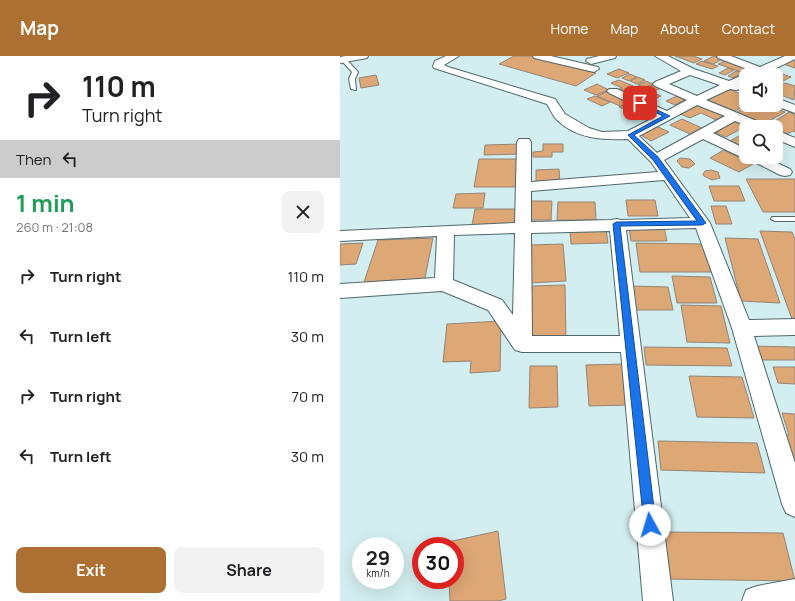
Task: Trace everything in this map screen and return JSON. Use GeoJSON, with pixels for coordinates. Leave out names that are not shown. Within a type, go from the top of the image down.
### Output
{"type":"FeatureCollection","features":[{"type":"Feature","properties":{"kind":"street"},"geometry":{"type":"LineString","coordinates":[[342,60],[363,56]]}},
{"type":"Feature","properties":{"kind":"street"},"geometry":{"type":"LineString","coordinates":[[454,56],[439,63],[438,66],[551,102],[561,117],[574,126],[584,131],[602,136],[631,135],[728,84],[739,80]]}},
{"type":"Feature","properties":{"kind":"street"},"geometry":{"type":"LineString","coordinates":[[538,56],[592,65],[611,56]]}},
{"type":"Feature","properties":{"kind":"street"},"geometry":{"type":"LineString","coordinates":[[660,56],[690,71],[739,88]]}},
{"type":"Feature","properties":{"kind":"street"},"geometry":{"type":"LineString","coordinates":[[724,56],[757,68]]}},
{"type":"Feature","properties":{"kind":"street"},"geometry":{"type":"LineString","coordinates":[[766,68],[793,56]]}},
{"type":"Feature","properties":{"kind":"street"},"geometry":{"type":"LineString","coordinates":[[690,71],[660,84],[744,120]]}},
{"type":"Feature","properties":{"kind":"street"},"geometry":{"type":"LineString","coordinates":[[613,91],[668,116]]}},
{"type":"Feature","properties":{"kind":"street"},"geometry":{"type":"LineString","coordinates":[[783,104],[794,108]]}},
{"type":"Feature","properties":{"kind":"street"},"geometry":{"type":"LineString","coordinates":[[656,159],[735,116]]}},
{"type":"Feature","properties":{"kind":"street"},"geometry":{"type":"LineString","coordinates":[[704,134],[739,151]]}},
{"type":"Feature","properties":{"kind":"street"},"geometry":{"type":"LineString","coordinates":[[631,135],[656,159],[702,223],[742,328],[795,504]]}},
{"type":"Feature","properties":{"kind":"street"},"geometry":{"type":"LineString","coordinates":[[783,137],[795,143]]}},
{"type":"Feature","properties":{"kind":"street"},"geometry":{"type":"LineString","coordinates":[[522,344],[524,142]]}},
{"type":"Feature","properties":{"kind":"street"},"geometry":{"type":"LineString","coordinates":[[768,164],[785,172]]}},
{"type":"Feature","properties":{"kind":"street"},"geometry":{"type":"LineString","coordinates":[[524,187],[668,175]]}},
{"type":"Feature","properties":{"kind":"street"},"geometry":{"type":"LineString","coordinates":[[340,236],[446,230],[616,224],[702,223]]}},
{"type":"Feature","properties":{"kind":"street"},"geometry":{"type":"LineString","coordinates":[[616,224],[631,344],[658,601]]}},
{"type":"Feature","properties":{"kind":"street"},"geometry":{"type":"LineString","coordinates":[[444,284],[446,230]]}},
{"type":"Feature","properties":{"kind":"street"},"geometry":{"type":"LineString","coordinates":[[340,291],[444,284],[495,305],[522,344]]}},
{"type":"Feature","properties":{"kind":"street"},"geometry":{"type":"LineString","coordinates":[[742,328],[795,327]]}},
{"type":"Feature","properties":{"kind":"street"},"geometry":{"type":"LineString","coordinates":[[522,344],[631,344]]}},
{"type":"Feature","properties":{"kind":"street"},"geometry":{"type":"LineString","coordinates":[[757,601],[795,594]]}},
{"type":"Feature","properties":{"kind":"lane"},"geometry":{"type":"LineString","coordinates":[[342,60],[356,72],[352,79],[354,89]]}},
{"type":"Feature","properties":{"kind":"lane"},"geometry":{"type":"LineString","coordinates":[[774,219],[795,219]]}},
{"type":"Feature","properties":{"kind":"building"},"geometry":{"type":"Polygon","coordinates":[[[514,56],[533,56],[596,73],[576,86],[499,64],[514,56]]]}},
{"type":"Feature","properties":{"kind":"building"},"geometry":{"type":"Polygon","coordinates":[[[675,56],[693,56],[702,59],[694,63],[675,56]]]}},
{"type":"Feature","properties":{"kind":"building"},"geometry":{"type":"Polygon","coordinates":[[[714,56],[723,59],[713,64],[704,61],[714,56]]]}},
{"type":"Feature","properties":{"kind":"building"},"geometry":{"type":"Polygon","coordinates":[[[789,59],[795,61],[795,68],[780,63],[789,59]]]}},
{"type":"Feature","properties":{"kind":"building"},"geometry":{"type":"Polygon","coordinates":[[[727,60],[749,68],[739,68],[739,71],[718,64],[727,60]]]}},
{"type":"Feature","properties":{"kind":"building"},"geometry":{"type":"Polygon","coordinates":[[[702,61],[718,66],[712,69],[696,64],[702,61]]]}},
{"type":"Feature","properties":{"kind":"building"},"geometry":{"type":"Polygon","coordinates":[[[728,68],[734,70],[725,75],[719,73],[728,68]]]}},
{"type":"Feature","properties":{"kind":"building"},"geometry":{"type":"Polygon","coordinates":[[[619,69],[629,73],[617,78],[607,74],[619,69]]]}},
{"type":"Feature","properties":{"kind":"building"},"geometry":{"type":"Polygon","coordinates":[[[736,71],[739,72],[739,75],[733,78],[728,76],[736,71]]]}},
{"type":"Feature","properties":{"kind":"building"},"geometry":{"type":"Polygon","coordinates":[[[630,74],[637,77],[629,81],[622,78],[630,74]]]}},
{"type":"Feature","properties":{"kind":"building"},"geometry":{"type":"Polygon","coordinates":[[[783,74],[791,77],[783,81],[783,74]]]}},
{"type":"Feature","properties":{"kind":"building"},"geometry":{"type":"Polygon","coordinates":[[[376,75],[379,85],[361,88],[359,78],[376,75]]]}},
{"type":"Feature","properties":{"kind":"building"},"geometry":{"type":"Polygon","coordinates":[[[638,77],[645,80],[637,84],[630,81],[638,77]]]}},
{"type":"Feature","properties":{"kind":"building"},"geometry":{"type":"Polygon","coordinates":[[[619,80],[638,88],[624,95],[616,91],[622,88],[611,83],[619,80]]]}},
{"type":"Feature","properties":{"kind":"building"},"geometry":{"type":"Polygon","coordinates":[[[646,81],[653,84],[645,88],[638,85],[646,81]]]}},
{"type":"Feature","properties":{"kind":"building"},"geometry":{"type":"Polygon","coordinates":[[[785,83],[795,86],[794,100],[783,96],[783,84],[785,83]]]}},
{"type":"Feature","properties":{"kind":"building"},"geometry":{"type":"Polygon","coordinates":[[[597,84],[609,90],[596,95],[584,90],[597,84]]]}},
{"type":"Feature","properties":{"kind":"building"},"geometry":{"type":"Polygon","coordinates":[[[653,85],[661,88],[652,92],[645,89],[653,85]]]}},
{"type":"Feature","properties":{"kind":"building"},"geometry":{"type":"Polygon","coordinates":[[[726,88],[739,93],[739,109],[735,111],[705,99],[726,88]]]}},
{"type":"Feature","properties":{"kind":"building"},"geometry":{"type":"Polygon","coordinates":[[[608,91],[631,101],[620,106],[597,96],[608,91]]]}},
{"type":"Feature","properties":{"kind":"building"},"geometry":{"type":"Polygon","coordinates":[[[654,93],[661,96],[648,102],[641,99],[654,93]]]}},
{"type":"Feature","properties":{"kind":"building"},"geometry":{"type":"Polygon","coordinates":[[[679,95],[688,98],[675,105],[666,101],[679,95]]]}},
{"type":"Feature","properties":{"kind":"building"},"geometry":{"type":"Polygon","coordinates":[[[595,96],[610,102],[602,106],[587,99],[595,96]]]}},
{"type":"Feature","properties":{"kind":"building"},"geometry":{"type":"Polygon","coordinates":[[[633,101],[645,107],[632,113],[619,107],[633,101]]]}},
{"type":"Feature","properties":{"kind":"building"},"geometry":{"type":"Polygon","coordinates":[[[700,103],[727,114],[716,120],[701,113],[690,118],[678,113],[700,103]]]}},
{"type":"Feature","properties":{"kind":"building"},"geometry":{"type":"Polygon","coordinates":[[[648,108],[660,114],[646,120],[634,114],[648,108]]]}},
{"type":"Feature","properties":{"kind":"building"},"geometry":{"type":"Polygon","coordinates":[[[737,112],[785,112],[771,120],[755,120],[737,112]]]}},
{"type":"Feature","properties":{"kind":"building"},"geometry":{"type":"Polygon","coordinates":[[[789,112],[795,115],[795,132],[793,131],[787,134],[783,133],[783,120],[776,120],[789,112]]]}},
{"type":"Feature","properties":{"kind":"building"},"geometry":{"type":"Polygon","coordinates":[[[734,118],[739,120],[739,130],[726,137],[712,131],[734,118]]]}},
{"type":"Feature","properties":{"kind":"building"},"geometry":{"type":"Polygon","coordinates":[[[682,119],[702,128],[690,134],[670,125],[682,119]]]}},
{"type":"Feature","properties":{"kind":"building"},"geometry":{"type":"Polygon","coordinates":[[[656,126],[669,132],[651,141],[639,134],[656,126]]]}},
{"type":"Feature","properties":{"kind":"building"},"geometry":{"type":"Polygon","coordinates":[[[739,136],[739,146],[730,141],[739,136]]]}},
{"type":"Feature","properties":{"kind":"building"},"geometry":{"type":"Polygon","coordinates":[[[521,144],[521,154],[484,155],[485,145],[521,144]]]}},
{"type":"Feature","properties":{"kind":"building"},"geometry":{"type":"Polygon","coordinates":[[[543,144],[563,144],[563,152],[552,152],[552,157],[533,157],[533,152],[543,151],[543,144]]]}},
{"type":"Feature","properties":{"kind":"building"},"geometry":{"type":"Polygon","coordinates":[[[724,150],[739,157],[739,164],[753,164],[739,172],[710,158],[724,150]]]}},
{"type":"Feature","properties":{"kind":"building"},"geometry":{"type":"Polygon","coordinates":[[[680,158],[690,159],[695,164],[689,168],[682,167],[677,161],[680,158]]]}},
{"type":"Feature","properties":{"kind":"building"},"geometry":{"type":"Polygon","coordinates":[[[479,159],[519,159],[517,187],[474,187],[479,159]]]}},
{"type":"Feature","properties":{"kind":"building"},"geometry":{"type":"Polygon","coordinates":[[[559,169],[560,183],[536,183],[536,170],[559,169]]]}},
{"type":"Feature","properties":{"kind":"building"},"geometry":{"type":"Polygon","coordinates":[[[711,170],[718,172],[720,178],[712,180],[704,176],[703,174],[705,171],[711,170]]]}},
{"type":"Feature","properties":{"kind":"building"},"geometry":{"type":"Polygon","coordinates":[[[746,179],[795,179],[795,212],[763,212],[746,179]]]}},
{"type":"Feature","properties":{"kind":"building"},"geometry":{"type":"Polygon","coordinates":[[[709,186],[739,186],[745,201],[714,201],[709,186]]]}},
{"type":"Feature","properties":{"kind":"building"},"geometry":{"type":"Polygon","coordinates":[[[485,193],[483,208],[453,208],[456,194],[485,193]]]}},
{"type":"Feature","properties":{"kind":"building"},"geometry":{"type":"Polygon","coordinates":[[[626,200],[655,200],[658,216],[628,216],[626,200]]]}},
{"type":"Feature","properties":{"kind":"building"},"geometry":{"type":"Polygon","coordinates":[[[531,201],[552,201],[551,220],[529,220],[531,201]]]}},
{"type":"Feature","properties":{"kind":"building"},"geometry":{"type":"Polygon","coordinates":[[[558,202],[595,202],[596,220],[557,220],[558,202]]]}},
{"type":"Feature","properties":{"kind":"building"},"geometry":{"type":"Polygon","coordinates":[[[711,206],[726,206],[732,224],[716,224],[711,206]]]}},
{"type":"Feature","properties":{"kind":"building"},"geometry":{"type":"Polygon","coordinates":[[[475,209],[521,209],[520,224],[472,225],[475,209]]]}},
{"type":"Feature","properties":{"kind":"building"},"geometry":{"type":"Polygon","coordinates":[[[629,227],[664,227],[667,241],[631,241],[629,227]]]}},
{"type":"Feature","properties":{"kind":"building"},"geometry":{"type":"Polygon","coordinates":[[[606,229],[608,243],[571,244],[570,230],[606,229]]]}},
{"type":"Feature","properties":{"kind":"building"},"geometry":{"type":"Polygon","coordinates":[[[760,231],[792,232],[795,239],[795,322],[793,322],[760,231]]]}},
{"type":"Feature","properties":{"kind":"building"},"geometry":{"type":"Polygon","coordinates":[[[433,238],[424,283],[363,285],[378,240],[433,238]]]}},
{"type":"Feature","properties":{"kind":"building"},"geometry":{"type":"Polygon","coordinates":[[[725,238],[758,239],[780,303],[741,301],[725,238]]]}},
{"type":"Feature","properties":{"kind":"building"},"geometry":{"type":"Polygon","coordinates":[[[363,243],[356,264],[340,265],[340,244],[363,243]]]}},
{"type":"Feature","properties":{"kind":"building"},"geometry":{"type":"Polygon","coordinates":[[[636,243],[704,244],[711,272],[640,272],[636,243]]]}},
{"type":"Feature","properties":{"kind":"building"},"geometry":{"type":"Polygon","coordinates":[[[563,244],[566,281],[529,283],[529,245],[563,244]]]}},
{"type":"Feature","properties":{"kind":"building"},"geometry":{"type":"Polygon","coordinates":[[[672,276],[710,277],[717,303],[677,303],[672,276]]]}},
{"type":"Feature","properties":{"kind":"building"},"geometry":{"type":"Polygon","coordinates":[[[565,285],[566,339],[530,340],[532,286],[565,285]]]}},
{"type":"Feature","properties":{"kind":"building"},"geometry":{"type":"Polygon","coordinates":[[[632,286],[668,287],[673,310],[635,310],[632,286]]]}},
{"type":"Feature","properties":{"kind":"building"},"geometry":{"type":"Polygon","coordinates":[[[681,305],[721,306],[730,343],[687,342],[681,305]]]}},
{"type":"Feature","properties":{"kind":"building"},"geometry":{"type":"Polygon","coordinates":[[[501,321],[500,371],[470,373],[471,361],[443,362],[447,324],[501,321]]]}},
{"type":"Feature","properties":{"kind":"building"},"geometry":{"type":"Polygon","coordinates":[[[752,346],[795,347],[795,360],[756,360],[752,346]]]}},
{"type":"Feature","properties":{"kind":"building"},"geometry":{"type":"Polygon","coordinates":[[[644,347],[727,348],[732,366],[646,365],[644,347]]]}},
{"type":"Feature","properties":{"kind":"building"},"geometry":{"type":"Polygon","coordinates":[[[623,364],[629,405],[589,406],[586,365],[623,364]]]}},
{"type":"Feature","properties":{"kind":"building"},"geometry":{"type":"Polygon","coordinates":[[[530,366],[557,366],[558,407],[529,408],[530,366]]]}},
{"type":"Feature","properties":{"kind":"building"},"geometry":{"type":"Polygon","coordinates":[[[773,367],[795,367],[795,384],[778,383],[773,367]]]}},
{"type":"Feature","properties":{"kind":"building"},"geometry":{"type":"Polygon","coordinates":[[[689,376],[742,377],[754,418],[697,417],[689,376]]]}},
{"type":"Feature","properties":{"kind":"building"},"geometry":{"type":"Polygon","coordinates":[[[782,413],[795,414],[795,468],[784,435],[789,435],[782,413]]]}},
{"type":"Feature","properties":{"kind":"building"},"geometry":{"type":"Polygon","coordinates":[[[658,441],[757,443],[765,473],[661,470],[658,441]]]}},
{"type":"Feature","properties":{"kind":"building"},"geometry":{"type":"Polygon","coordinates":[[[498,531],[506,599],[498,601],[450,601],[449,589],[464,589],[464,538],[498,531]]]}},
{"type":"Feature","properties":{"kind":"building"},"geometry":{"type":"Polygon","coordinates":[[[662,532],[783,533],[795,581],[667,579],[662,532]]]}},
{"type":"Feature","properties":{"kind":"route"},"geometry":{"type":"LineString","coordinates":[[640,103],[668,116],[631,135],[656,159],[702,223],[616,224],[631,344],[650,525]]}}]}
